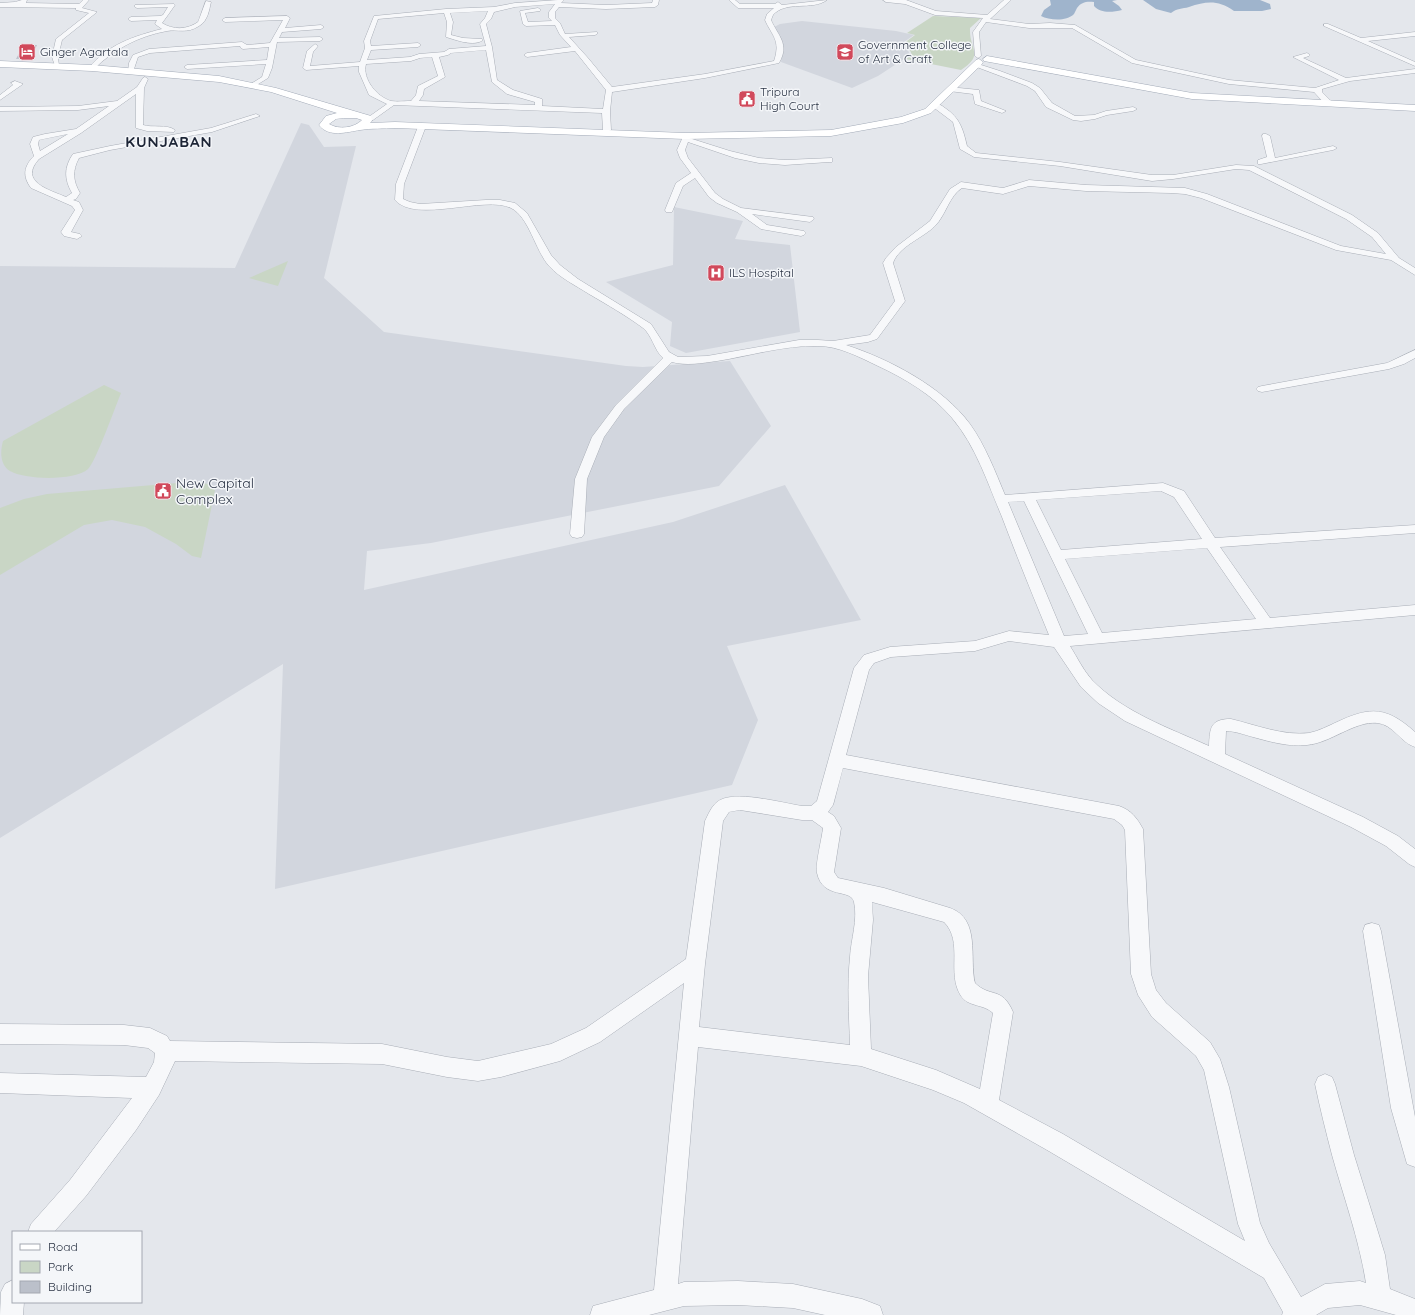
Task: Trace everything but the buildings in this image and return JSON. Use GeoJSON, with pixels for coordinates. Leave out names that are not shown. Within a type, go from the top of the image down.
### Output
{"type":"FeatureCollection","features":[{"type":"Feature","properties":{"kind":"main road"},"geometry":{"type":"LineString","coordinates":[[0,64],[57,65],[131,71],[177,75],[253,85],[351,114],[404,121],[688,132],[826,129],[909,114],[924,106],[975,60]]}},
{"type":"Feature","properties":{"kind":"main road"},"geometry":{"type":"LineString","coordinates":[[0,68],[145,79],[246,90],[317,111],[327,127],[331,129],[344,130],[395,125],[686,138],[831,133],[903,120],[928,111],[936,105],[952,89],[975,60]]}},
{"type":"Feature","properties":{"kind":"main road"},"geometry":{"type":"LineString","coordinates":[[975,60],[1192,96],[1328,102],[1415,108]]}},
{"type":"Feature","properties":{"kind":"main road"},"geometry":{"type":"LineString","coordinates":[[324,123],[331,118],[351,114]]}},
{"type":"Feature","properties":{"kind":"main road"},"geometry":{"type":"LineString","coordinates":[[358,128],[367,121],[369,117]]}},
{"type":"Feature","properties":{"kind":"street"},"geometry":{"type":"LineString","coordinates":[[16,4],[26,0]]}},
{"type":"Feature","properties":{"kind":"street"},"geometry":{"type":"LineString","coordinates":[[0,5],[16,4],[79,6],[86,0]]}},
{"type":"Feature","properties":{"kind":"street"},"geometry":{"type":"LineString","coordinates":[[606,111],[477,104],[390,104],[372,93],[363,63],[368,48],[367,41],[376,17],[446,11],[494,9],[516,4],[558,4],[606,7],[654,5],[656,0]]}},
{"type":"Feature","properties":{"kind":"street"},"geometry":{"type":"LineString","coordinates":[[732,0],[738,6],[758,3],[814,4],[824,0]]}},
{"type":"Feature","properties":{"kind":"street"},"geometry":{"type":"LineString","coordinates":[[886,0],[906,2],[935,13],[987,18],[1029,26],[1073,26],[1134,62],[1229,82],[1317,90],[1321,87],[1345,80],[1415,71]]}},
{"type":"Feature","properties":{"kind":"street"},"geometry":{"type":"LineString","coordinates":[[1008,0],[987,18],[976,32],[975,60],[1031,85],[1040,92],[1045,102],[1076,119],[1086,119],[1106,113],[1134,109]]}},
{"type":"Feature","properties":{"kind":"street"},"geometry":{"type":"LineString","coordinates":[[137,6],[172,5],[158,24],[178,30],[196,26],[200,23],[208,2]]}},
{"type":"Feature","properties":{"kind":"street"},"geometry":{"type":"LineString","coordinates":[[610,90],[705,76],[778,62],[780,52],[777,34],[769,25],[768,20],[778,3]]}},
{"type":"Feature","properties":{"kind":"street"},"geometry":{"type":"LineString","coordinates":[[558,4],[552,18],[557,23],[564,36],[590,63],[610,90]]}},
{"type":"Feature","properties":{"kind":"street"},"geometry":{"type":"LineString","coordinates":[[557,23],[527,24],[521,13],[558,4]]}},
{"type":"Feature","properties":{"kind":"street"},"geometry":{"type":"LineString","coordinates":[[57,65],[55,57],[59,39],[94,12],[78,9],[79,6]]}},
{"type":"Feature","properties":{"kind":"street"},"geometry":{"type":"LineString","coordinates":[[420,14],[423,6]]}},
{"type":"Feature","properties":{"kind":"street"},"geometry":{"type":"LineString","coordinates":[[935,6],[950,14]]}},
{"type":"Feature","properties":{"kind":"street"},"geometry":{"type":"LineString","coordinates":[[494,9],[491,11],[488,19],[483,24],[488,39],[494,81],[510,92],[539,101],[537,108]]}},
{"type":"Feature","properties":{"kind":"street"},"geometry":{"type":"LineString","coordinates":[[446,11],[450,22],[448,30],[449,36],[462,40],[488,39]]}},
{"type":"Feature","properties":{"kind":"street"},"geometry":{"type":"LineString","coordinates":[[131,19],[161,18]]}},
{"type":"Feature","properties":{"kind":"street"},"geometry":{"type":"LineString","coordinates":[[225,20],[287,18],[274,43],[265,78],[253,85]]}},
{"type":"Feature","properties":{"kind":"street"},"geometry":{"type":"LineString","coordinates":[[1326,25],[1415,64]]}},
{"type":"Feature","properties":{"kind":"street"},"geometry":{"type":"LineString","coordinates":[[281,30],[321,27]]}},
{"type":"Feature","properties":{"kind":"street"},"geometry":{"type":"LineString","coordinates":[[92,68],[103,56],[120,44],[168,28]]}},
{"type":"Feature","properties":{"kind":"street"},"geometry":{"type":"LineString","coordinates":[[564,36],[595,34]]}},
{"type":"Feature","properties":{"kind":"street"},"geometry":{"type":"LineString","coordinates":[[1360,40],[1415,34]]}},
{"type":"Feature","properties":{"kind":"street"},"geometry":{"type":"LineString","coordinates":[[131,71],[132,63],[136,56],[149,51],[242,44],[244,45],[243,47],[320,39]]}},
{"type":"Feature","properties":{"kind":"street"},"geometry":{"type":"LineString","coordinates":[[368,48],[418,44]]}},
{"type":"Feature","properties":{"kind":"street"},"geometry":{"type":"LineString","coordinates":[[315,46],[310,51],[306,68],[411,59],[416,56],[446,54],[449,51],[489,48]]}},
{"type":"Feature","properties":{"kind":"street"},"geometry":{"type":"LineString","coordinates":[[538,48],[573,46]]}},
{"type":"Feature","properties":{"kind":"street"},"geometry":{"type":"LineString","coordinates":[[527,55],[573,46]]}},
{"type":"Feature","properties":{"kind":"street"},"geometry":{"type":"LineString","coordinates":[[412,104],[419,97],[421,88],[437,81],[442,77],[435,55]]}},
{"type":"Feature","properties":{"kind":"street"},"geometry":{"type":"LineString","coordinates":[[1307,56],[1296,57],[1345,80]]}},
{"type":"Feature","properties":{"kind":"street"},"geometry":{"type":"LineString","coordinates":[[177,75],[187,67],[195,57]]}},
{"type":"Feature","properties":{"kind":"street"},"geometry":{"type":"LineString","coordinates":[[187,67],[270,62]]}},
{"type":"Feature","properties":{"kind":"street"},"geometry":{"type":"LineString","coordinates":[[77,236],[67,234],[66,232],[79,210],[76,204],[67,199],[43,191],[30,182],[28,175],[31,164],[38,156],[79,131],[140,88],[145,79]]}},
{"type":"Feature","properties":{"kind":"street"},"geometry":{"type":"LineString","coordinates":[[0,98],[19,84],[15,83]]}},
{"type":"Feature","properties":{"kind":"street"},"geometry":{"type":"LineString","coordinates":[[140,88],[139,126],[148,129],[178,131],[192,134]]}},
{"type":"Feature","properties":{"kind":"street"},"geometry":{"type":"LineString","coordinates":[[952,89],[976,92],[978,102],[1002,111]]}},
{"type":"Feature","properties":{"kind":"street"},"geometry":{"type":"LineString","coordinates":[[607,130],[606,111],[610,90]]}},
{"type":"Feature","properties":{"kind":"street"},"geometry":{"type":"LineString","coordinates":[[1317,90],[1328,102]]}},
{"type":"Feature","properties":{"kind":"street"},"geometry":{"type":"LineString","coordinates":[[0,109],[78,108],[119,102]]}},
{"type":"Feature","properties":{"kind":"street"},"geometry":{"type":"LineString","coordinates":[[369,117],[391,105],[390,104]]}},
{"type":"Feature","properties":{"kind":"street"},"geometry":{"type":"LineString","coordinates":[[936,105],[954,118],[959,126],[963,147],[974,155],[1054,163],[1159,178],[1244,167],[1270,160],[1277,160],[1333,148]]}},
{"type":"Feature","properties":{"kind":"street"},"geometry":{"type":"LineString","coordinates":[[5,117],[19,109]]}},
{"type":"Feature","properties":{"kind":"street"},"geometry":{"type":"LineString","coordinates":[[67,199],[73,197],[76,193],[70,182],[69,176],[74,158],[76,156],[110,148],[212,130],[256,116]]}},
{"type":"Feature","properties":{"kind":"street"},"geometry":{"type":"LineString","coordinates":[[422,126],[400,184],[399,200],[403,204],[411,206],[432,206],[491,203],[508,205],[520,210],[525,215],[540,246],[558,269],[646,326],[652,331],[662,350],[669,358],[675,361],[694,360],[787,345],[818,343],[835,344],[872,338],[876,335],[900,301],[888,263],[889,260],[938,217],[950,194],[961,185],[1003,191],[1029,183],[1086,188],[1185,191],[1204,196],[1340,248],[1381,256],[1393,256]]}},
{"type":"Feature","properties":{"kind":"street"},"geometry":{"type":"LineString","coordinates":[[38,156],[34,144],[36,139],[45,136],[79,131]]}},
{"type":"Feature","properties":{"kind":"street"},"geometry":{"type":"LineString","coordinates":[[1266,136],[1270,160]]}},
{"type":"Feature","properties":{"kind":"street"},"geometry":{"type":"LineString","coordinates":[[800,233],[764,227],[739,210],[720,201],[712,195],[695,174],[684,158],[681,150],[686,138],[729,154],[758,160],[781,162],[829,160]]}},
{"type":"Feature","properties":{"kind":"street"},"geometry":{"type":"LineString","coordinates":[[1244,167],[1257,171],[1349,217],[1375,235],[1393,256],[1415,272]]}},
{"type":"Feature","properties":{"kind":"street"},"geometry":{"type":"LineString","coordinates":[[669,210],[679,185],[695,174]]}},
{"type":"Feature","properties":{"kind":"street"},"geometry":{"type":"LineString","coordinates":[[739,210],[810,220]]}},
{"type":"Feature","properties":{"kind":"street"},"geometry":{"type":"LineString","coordinates":[[835,344],[881,362],[909,379],[948,407],[964,426],[1001,499],[1059,642],[1086,684],[1104,699],[1131,717],[1357,822],[1392,841],[1415,859]]}},
{"type":"Feature","properties":{"kind":"street"},"geometry":{"type":"LineString","coordinates":[[1262,389],[1388,366],[1400,362],[1415,353]]}},
{"type":"Feature","properties":{"kind":"street"},"geometry":{"type":"LineString","coordinates":[[577,534],[581,479],[598,437],[620,407],[669,358]]}},
{"type":"Feature","properties":{"kind":"street"},"geometry":{"type":"LineString","coordinates":[[1001,499],[1163,487],[1178,494],[1267,624]]}},
{"type":"Feature","properties":{"kind":"street"},"geometry":{"type":"LineString","coordinates":[[1028,497],[1098,639]]}},
{"type":"Feature","properties":{"kind":"street"},"geometry":{"type":"LineString","coordinates":[[1056,555],[1415,529]]}},
{"type":"Feature","properties":{"kind":"street"},"geometry":{"type":"LineString","coordinates":[[815,813],[824,805],[862,668],[869,659],[890,652],[975,646],[1009,636],[1059,642],[1415,610]]}},
{"type":"Feature","properties":{"kind":"street"},"geometry":{"type":"LineString","coordinates":[[1217,757],[1218,729],[1223,726],[1231,725],[1289,739],[1308,739],[1322,736],[1360,719],[1376,716],[1387,719],[1415,741]]}},
{"type":"Feature","properties":{"kind":"street"},"geometry":{"type":"LineString","coordinates":[[837,760],[1120,813],[1128,820],[1134,829],[1141,974],[1148,995],[1159,1010],[1203,1049],[1213,1066],[1249,1224],[1261,1251],[1296,1314],[1325,1296],[1360,1293],[1397,1303],[1415,1311]]}},
{"type":"Feature","properties":{"kind":"street"},"geometry":{"type":"LineString","coordinates":[[665,1299],[695,964],[714,821],[719,809],[730,803],[740,803],[802,814],[815,813],[828,821],[832,828],[825,872],[827,879],[831,884],[884,896],[950,916],[956,920],[962,928],[966,982],[969,991],[975,997],[994,1000],[1003,1012],[988,1105]]}},
{"type":"Feature","properties":{"kind":"street"},"geometry":{"type":"LineString","coordinates":[[858,891],[862,897],[864,907],[859,963],[861,1056]]}},
{"type":"Feature","properties":{"kind":"street"},"geometry":{"type":"LineString","coordinates":[[1372,930],[1402,1108],[1415,1156]]}},
{"type":"Feature","properties":{"kind":"street"},"geometry":{"type":"LineString","coordinates":[[165,1050],[382,1054],[447,1067],[478,1071],[553,1054],[592,1035],[695,964]]}},
{"type":"Feature","properties":{"kind":"street"},"geometry":{"type":"LineString","coordinates":[[0,1034],[124,1035],[150,1038],[160,1043],[165,1050],[164,1064],[152,1088],[78,1188],[40,1231]]}},
{"type":"Feature","properties":{"kind":"street"},"geometry":{"type":"LineString","coordinates":[[688,1036],[861,1056],[936,1080],[988,1105],[1055,1142],[1272,1269]]}},
{"type":"Feature","properties":{"kind":"street"},"geometry":{"type":"LineString","coordinates":[[0,1083],[152,1088]]}},
{"type":"Feature","properties":{"kind":"street"},"geometry":{"type":"LineString","coordinates":[[1325,1084],[1343,1156],[1373,1255],[1380,1298]]}},
{"type":"Feature","properties":{"kind":"street"},"geometry":{"type":"LineString","coordinates":[[602,1315],[684,1294],[738,1292],[793,1296],[824,1308],[862,1311],[871,1315]]}},
{"type":"Feature","properties":{"kind":"shaded area","name":"Government College of Art & Craft"},"geometry":{"type":"Polygon","coordinates":[[[802,21],[896,31],[914,35],[901,44],[907,48],[910,55],[878,76],[852,88],[781,62],[783,48],[779,34],[774,27],[780,24],[802,21]]]}},
{"type":"Feature","properties":{"kind":"shaded area"},"geometry":{"type":"Polygon","coordinates":[[[301,123],[309,125],[324,147],[356,146],[324,278],[384,332],[626,366],[643,367],[730,361],[771,426],[719,486],[431,543],[367,551],[364,590],[673,522],[785,485],[861,620],[727,646],[758,720],[732,785],[275,889],[283,664],[0,838],[0,266],[235,268],[301,123]]]}},
{"type":"Feature","properties":{"kind":"shaded area","name":"ILS Hospital"},"geometry":{"type":"Polygon","coordinates":[[[674,207],[743,221],[735,239],[790,245],[800,332],[686,353],[670,346],[672,322],[606,282],[673,265],[674,207]]]}},
{"type":"Feature","properties":{"kind":"green space"},"geometry":{"type":"Polygon","coordinates":[[[933,16],[981,18],[970,28],[974,56],[968,65],[961,70],[906,59],[912,55],[909,48],[903,44],[915,35],[907,33],[933,16]]]}},
{"type":"Feature","properties":{"kind":"green space"},"geometry":{"type":"Polygon","coordinates":[[[288,261],[278,286],[249,278],[288,261]]]}},
{"type":"Feature","properties":{"kind":"green space"},"geometry":{"type":"Polygon","coordinates":[[[104,385],[121,393],[100,446],[88,469],[82,473],[72,476],[50,478],[17,474],[10,471],[4,465],[1,449],[3,441],[104,385]]]}},
{"type":"Feature","properties":{"kind":"green space"},"geometry":{"type":"Polygon","coordinates":[[[189,482],[209,484],[215,490],[201,558],[192,556],[176,544],[145,527],[112,520],[84,525],[0,575],[0,508],[24,499],[47,494],[189,482]]]}},
{"type":"Feature","properties":{"kind":"water"},"geometry":{"type":"Polygon","coordinates":[[[1050,0],[1117,0],[1112,1],[1122,10],[1111,12],[1104,11],[1097,9],[1094,6],[1094,2],[1087,2],[1082,3],[1071,17],[1053,19],[1041,16],[1044,10],[1051,5],[1050,0]]]}},
{"type":"Feature","properties":{"kind":"water"},"geometry":{"type":"Polygon","coordinates":[[[1143,0],[1260,0],[1270,4],[1271,9],[1262,11],[1234,11],[1217,3],[1207,3],[1177,9],[1171,13],[1156,9],[1143,0]]]}},
{"type":"Feature","properties":{"kind":"place","name":"Ginger Agartala"},"geometry":{"type":"Point","coordinates":[27,52]}},
{"type":"Feature","properties":{"kind":"place","name":"Government College of Art & Craft"},"geometry":{"type":"Point","coordinates":[845,52]}},
{"type":"Feature","properties":{"kind":"place","name":"Tripura High Court"},"geometry":{"type":"Point","coordinates":[747,99]}},
{"type":"Feature","properties":{"kind":"place","name":"ILS Hospital"},"geometry":{"type":"Point","coordinates":[716,273]}},
{"type":"Feature","properties":{"kind":"place","name":"New Capital Complex"},"geometry":{"type":"Point","coordinates":[163,491]}},
{"type":"Feature","properties":{"kind":"district","name":"KUNJABAN"},"geometry":{"type":"Point","coordinates":[169,142]}}]}
